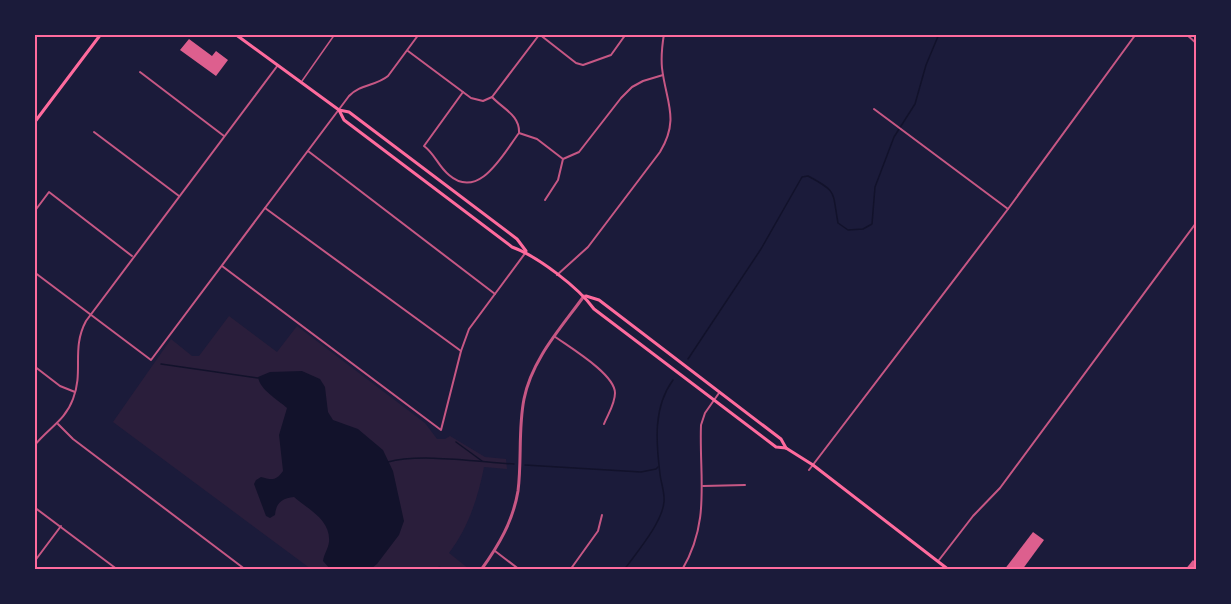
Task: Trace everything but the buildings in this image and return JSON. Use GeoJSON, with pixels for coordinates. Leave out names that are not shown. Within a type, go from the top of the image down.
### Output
{"type":"FeatureCollection","features":[{"type":"Feature","properties":{"kind":"main road"},"geometry":{"type":"LineString","coordinates":[[34,123],[101,34]]}},
{"type":"Feature","properties":{"kind":"main road"},"geometry":{"type":"LineString","coordinates":[[235,34],[339,110],[350,113],[517,239],[526,252]]}},
{"type":"Feature","properties":{"kind":"main road"},"geometry":{"type":"LineString","coordinates":[[339,110],[344,120],[512,247],[526,252],[557,275],[584,296],[594,309],[776,447],[786,448],[813,465],[939,560],[949,570]]}},
{"type":"Feature","properties":{"kind":"main road"},"geometry":{"type":"LineString","coordinates":[[584,296],[599,300],[781,439],[786,448]]}},
{"type":"Feature","properties":{"kind":"street"},"geometry":{"type":"LineString","coordinates":[[34,272],[151,360],[353,92],[388,76],[419,34]]}},
{"type":"Feature","properties":{"kind":"street"},"geometry":{"type":"LineString","coordinates":[[408,50],[463,92],[476,100],[483,101],[492,97],[539,35],[576,63],[583,65],[610,55],[626,34]]}},
{"type":"Feature","properties":{"kind":"street"},"geometry":{"type":"LineString","coordinates":[[557,275],[588,247],[664,146],[670,132],[672,117],[661,57],[664,34]]}},
{"type":"Feature","properties":{"kind":"street"},"geometry":{"type":"LineString","coordinates":[[809,470],[1008,209],[1136,34]]}},
{"type":"Feature","properties":{"kind":"street"},"geometry":{"type":"LineString","coordinates":[[1186,34],[1197,43]]}},
{"type":"Feature","properties":{"kind":"street"},"geometry":{"type":"LineString","coordinates":[[34,446],[58,424],[69,408],[79,372],[77,345],[81,329],[90,314],[278,65]]}},
{"type":"Feature","properties":{"kind":"street"},"geometry":{"type":"LineString","coordinates":[[140,72],[225,136]]}},
{"type":"Feature","properties":{"kind":"street"},"geometry":{"type":"LineString","coordinates":[[563,159],[579,152],[632,87],[663,75]]}},
{"type":"Feature","properties":{"kind":"street"},"geometry":{"type":"LineString","coordinates":[[463,92],[424,146],[454,180],[463,183],[475,183],[488,174],[519,133],[520,124],[517,119],[492,97]]}},
{"type":"Feature","properties":{"kind":"street"},"geometry":{"type":"LineString","coordinates":[[874,109],[1008,209]]}},
{"type":"Feature","properties":{"kind":"street"},"geometry":{"type":"LineString","coordinates":[[94,132],[179,196]]}},
{"type":"Feature","properties":{"kind":"street"},"geometry":{"type":"LineString","coordinates":[[519,133],[537,139],[563,159]]}},
{"type":"Feature","properties":{"kind":"street"},"geometry":{"type":"LineString","coordinates":[[308,151],[495,294]]}},
{"type":"Feature","properties":{"kind":"street"},"geometry":{"type":"LineString","coordinates":[[545,201],[558,180],[563,159]]}},
{"type":"Feature","properties":{"kind":"street"},"geometry":{"type":"LineString","coordinates":[[34,212],[49,192],[133,257]]}},
{"type":"Feature","properties":{"kind":"street"},"geometry":{"type":"LineString","coordinates":[[265,208],[462,351]]}},
{"type":"Feature","properties":{"kind":"street"},"geometry":{"type":"LineString","coordinates":[[939,560],[973,516],[1000,488],[1197,223]]}},
{"type":"Feature","properties":{"kind":"street"},"geometry":{"type":"LineString","coordinates":[[222,266],[441,430],[469,329],[526,252]]}},
{"type":"Feature","properties":{"kind":"street"},"geometry":{"type":"LineString","coordinates":[[481,570],[495,551],[509,524],[518,491],[522,413],[526,391],[534,368],[554,336],[584,296]]}},
{"type":"Feature","properties":{"kind":"street"},"geometry":{"type":"LineString","coordinates":[[554,336],[605,374],[614,386],[614,402],[604,424]]}},
{"type":"Feature","properties":{"kind":"street"},"geometry":{"type":"LineString","coordinates":[[34,366],[60,386],[75,392]]}},
{"type":"Feature","properties":{"kind":"street"},"geometry":{"type":"LineString","coordinates":[[682,570],[699,531],[702,512],[701,425],[705,413],[719,392]]}},
{"type":"Feature","properties":{"kind":"street"},"geometry":{"type":"LineString","coordinates":[[58,424],[73,439],[246,570]]}},
{"type":"Feature","properties":{"kind":"street"},"geometry":{"type":"LineString","coordinates":[[702,486],[745,485]]}},
{"type":"Feature","properties":{"kind":"street"},"geometry":{"type":"LineString","coordinates":[[34,507],[118,570]]}},
{"type":"Feature","properties":{"kind":"street"},"geometry":{"type":"LineString","coordinates":[[570,570],[598,531],[602,515]]}},
{"type":"Feature","properties":{"kind":"street"},"geometry":{"type":"LineString","coordinates":[[34,562],[61,526]]}},
{"type":"Feature","properties":{"kind":"street"},"geometry":{"type":"LineString","coordinates":[[495,551],[520,570]]}},
{"type":"Feature","properties":{"kind":"lane"},"geometry":{"type":"LineString","coordinates":[[302,82],[335,34]]}},
{"type":"Feature","properties":{"kind":"shaded area"},"geometry":{"type":"Polygon","coordinates":[[[229,316],[277,352],[297,326],[425,423],[437,439],[450,436],[485,457],[506,459],[507,469],[484,467],[471,512],[462,533],[449,553],[469,569],[445,569],[439,566],[436,570],[311,569],[113,422],[171,339],[192,356],[199,356],[229,316]]]}},
{"type":"Feature","properties":{"kind":"shaded area"},"geometry":{"type":"Polygon","coordinates":[[[302,371],[320,379],[325,387],[328,412],[333,420],[358,429],[383,450],[393,471],[404,521],[399,535],[371,569],[330,569],[323,561],[329,534],[322,521],[294,497],[280,502],[275,515],[270,518],[266,516],[254,484],[261,477],[276,478],[283,471],[279,435],[287,408],[265,390],[258,377],[270,372],[302,371]]]}},
{"type":"Feature","properties":{"kind":"waterway"},"geometry":{"type":"LineString","coordinates":[[688,359],[761,249],[802,177],[808,176],[829,189],[834,198],[838,223],[848,230],[863,229],[872,224],[875,187],[894,137],[915,104],[926,65],[939,34]]}},
{"type":"Feature","properties":{"kind":"waterway"},"geometry":{"type":"LineString","coordinates":[[161,364],[258,378]]}},
{"type":"Feature","properties":{"kind":"waterway"},"geometry":{"type":"LineString","coordinates":[[624,570],[648,537],[662,510],[664,499],[657,437],[659,413],[673,380]]}},
{"type":"Feature","properties":{"kind":"waterway"},"geometry":{"type":"LineString","coordinates":[[456,442],[482,461]]}},
{"type":"Feature","properties":{"kind":"waterway"},"geometry":{"type":"LineString","coordinates":[[388,462],[401,459],[432,458],[514,464]]}},
{"type":"Feature","properties":{"kind":"waterway"},"geometry":{"type":"LineString","coordinates":[[525,465],[641,472],[658,467]]}}]}
